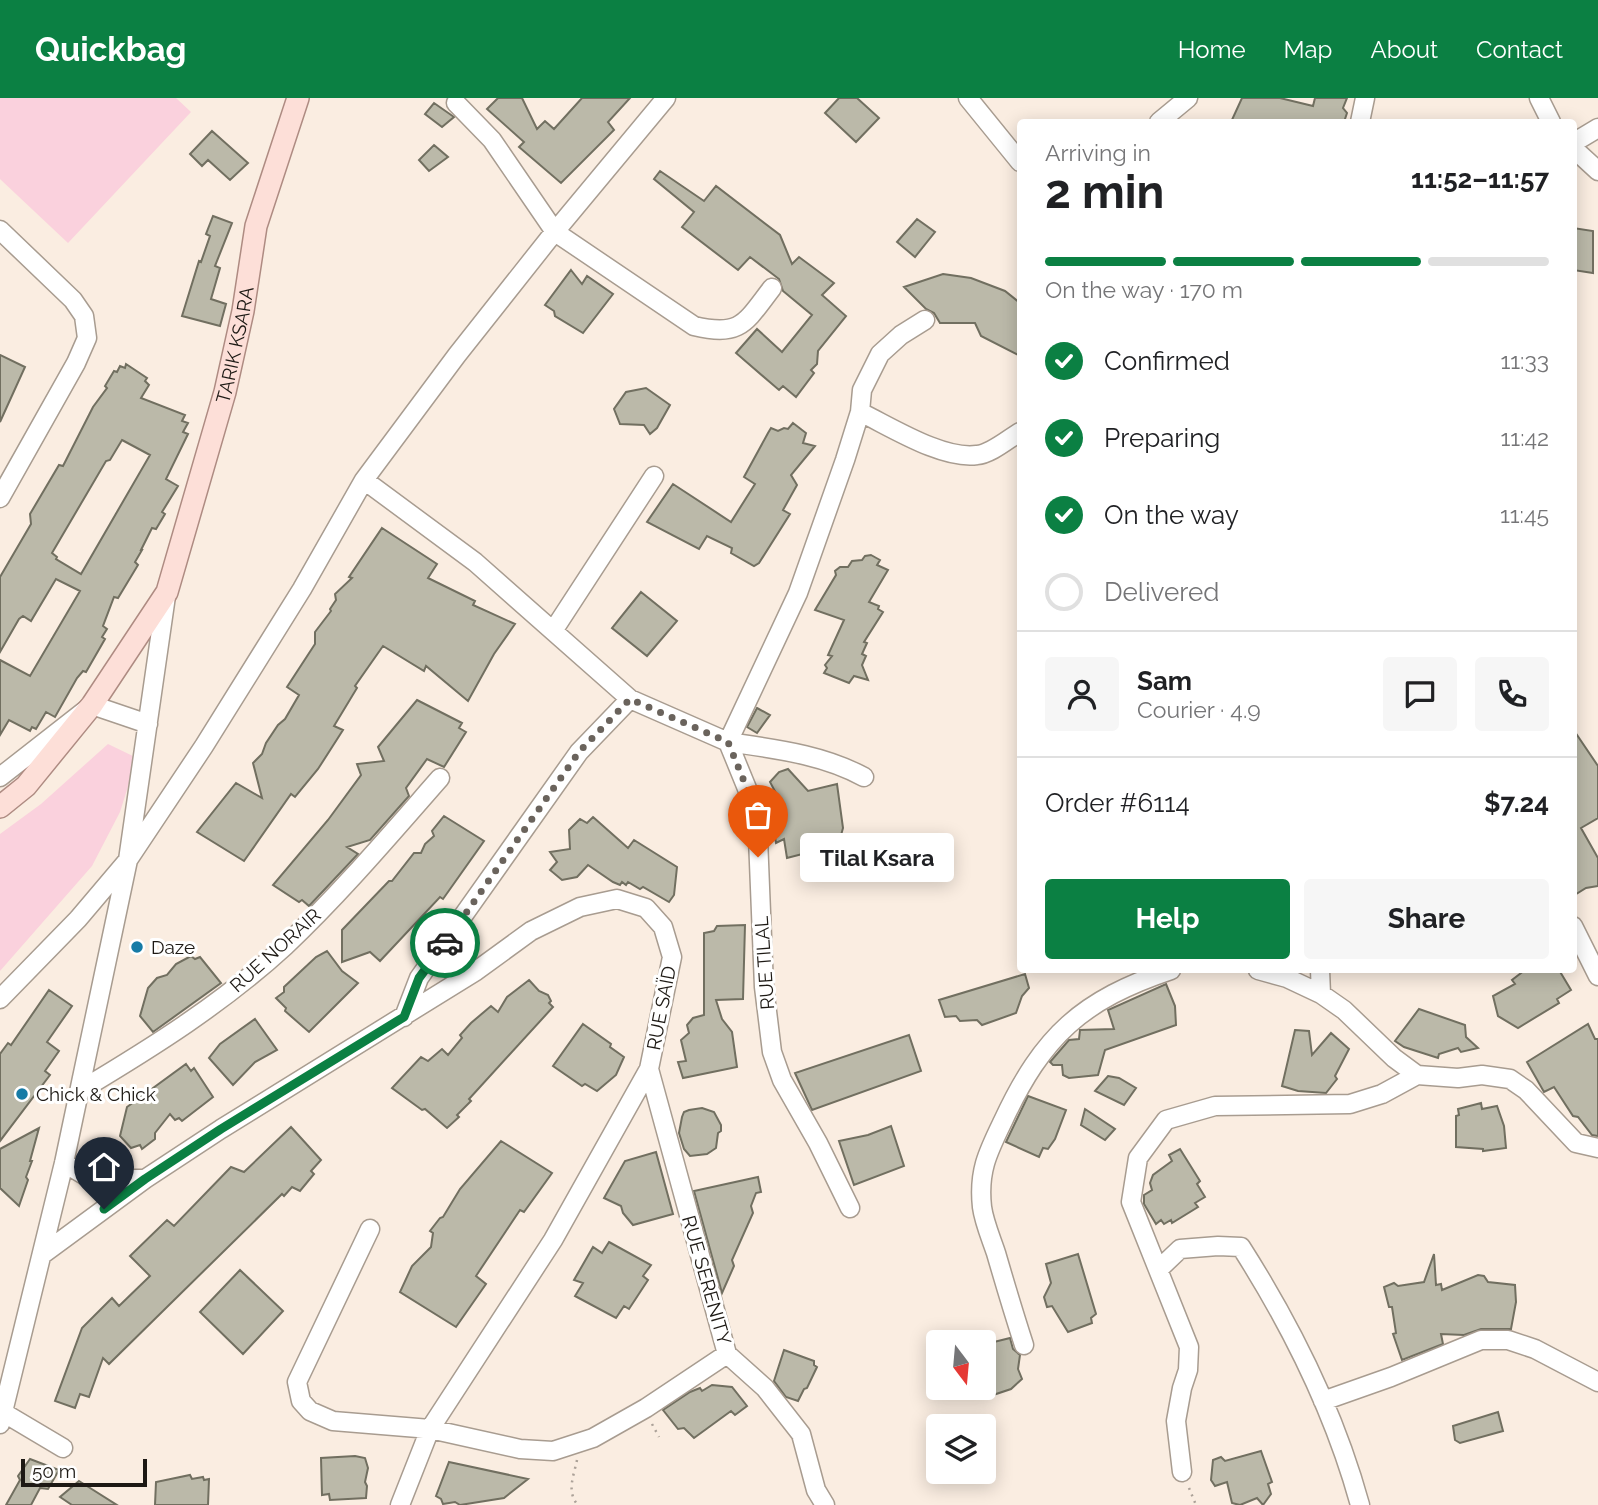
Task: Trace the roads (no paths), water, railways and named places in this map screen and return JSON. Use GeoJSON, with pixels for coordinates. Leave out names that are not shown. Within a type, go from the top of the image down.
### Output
{"type":"FeatureCollection","features":[{"type":"Feature","properties":{"kind":"main road","name":"TARIK KSARA"},"geometry":{"type":"LineString","coordinates":[[0,807],[26,786],[92,705],[167,592],[225,392],[243,311],[256,226],[298,98]]}},
{"type":"Feature","properties":{"kind":"street"},"geometry":{"type":"LineString","coordinates":[[0,999],[78,919],[128,860],[296,600],[364,480],[457,355],[666,98]]}},
{"type":"Feature","properties":{"kind":"street"},"geometry":{"type":"LineString","coordinates":[[968,98],[1017,158]]}},
{"type":"Feature","properties":{"kind":"street"},"geometry":{"type":"LineString","coordinates":[[1162,119],[1188,98]]}},
{"type":"Feature","properties":{"kind":"street"},"geometry":{"type":"LineString","coordinates":[[1361,119],[1365,98]]}},
{"type":"Feature","properties":{"kind":"street"},"geometry":{"type":"LineString","coordinates":[[1539,98],[1550,119]]}},
{"type":"Feature","properties":{"kind":"street"},"geometry":{"type":"LineString","coordinates":[[456,103],[492,140],[555,232],[694,326],[718,331],[738,326],[748,318],[772,288]]}},
{"type":"Feature","properties":{"kind":"street"},"geometry":{"type":"LineString","coordinates":[[1577,142],[1598,128]]}},
{"type":"Feature","properties":{"kind":"street"},"geometry":{"type":"LineString","coordinates":[[1577,149],[1598,171]]}},
{"type":"Feature","properties":{"kind":"street"},"geometry":{"type":"LineString","coordinates":[[0,498],[76,363],[87,338],[84,316],[73,300],[3,240]]}},
{"type":"Feature","properties":{"kind":"street"},"geometry":{"type":"LineString","coordinates":[[728,742],[798,593],[860,412],[862,390],[880,354],[901,335],[925,320]]}},
{"type":"Feature","properties":{"kind":"street"},"geometry":{"type":"LineString","coordinates":[[860,412],[925,444],[957,455],[979,456],[1017,434]]}},
{"type":"Feature","properties":{"kind":"street"},"geometry":{"type":"LineString","coordinates":[[552,631],[654,476]]}},
{"type":"Feature","properties":{"kind":"street"},"geometry":{"type":"LineString","coordinates":[[364,480],[475,562],[630,699],[728,742],[794,752],[843,766],[864,777]]}},
{"type":"Feature","properties":{"kind":"street"},"geometry":{"type":"LineString","coordinates":[[63,1448],[2,1419],[81,1090],[128,860],[167,592]]}},
{"type":"Feature","properties":{"kind":"street"},"geometry":{"type":"LineString","coordinates":[[404,1017],[419,978],[579,752],[630,699]]}},
{"type":"Feature","properties":{"kind":"street"},"geometry":{"type":"LineString","coordinates":[[0,777],[92,705],[148,724]]}},
{"type":"Feature","properties":{"kind":"street","name":"RUE TILAL"},"geometry":{"type":"LineString","coordinates":[[728,742],[757,813],[764,987],[772,1052],[782,1080],[818,1143],[850,1208]]}},
{"type":"Feature","properties":{"kind":"street","name":"RUE NORAIR"},"geometry":{"type":"LineString","coordinates":[[81,1090],[158,1045],[257,969],[326,904],[440,778]]}},
{"type":"Feature","properties":{"kind":"street","name":"RUE SAÏD"},"geometry":{"type":"LineString","coordinates":[[43,1254],[145,1179],[476,971],[531,931],[580,907],[617,899],[646,908],[663,927],[671,957],[649,1069],[553,1240],[430,1429],[400,1505]]}},
{"type":"Feature","properties":{"kind":"street"},"geometry":{"type":"LineString","coordinates":[[1577,934],[1598,976]]}},
{"type":"Feature","properties":{"kind":"street"},"geometry":{"type":"LineString","coordinates":[[1024,1345],[982,1209],[984,1163],[1015,1096],[1045,1047],[1082,1013],[1109,995],[1134,982],[1162,973]]}},
{"type":"Feature","properties":{"kind":"street"},"geometry":{"type":"LineString","coordinates":[[1269,973],[1287,978],[1344,1010],[1394,1058],[1417,1074],[1458,1078],[1482,1075],[1510,1079],[1526,1090],[1576,1143],[1598,1148]]}},
{"type":"Feature","properties":{"kind":"street"},"geometry":{"type":"LineString","coordinates":[[1320,973],[1321,995]]}},
{"type":"Feature","properties":{"kind":"street","name":"RUE SERENITY"},"geometry":{"type":"LineString","coordinates":[[649,1069],[727,1354],[765,1388],[801,1434],[816,1490],[825,1505]]}},
{"type":"Feature","properties":{"kind":"street"},"geometry":{"type":"LineString","coordinates":[[1182,1472],[1176,1421],[1188,1370],[1189,1346],[1131,1202],[1138,1158],[1166,1120],[1215,1106],[1350,1104],[1382,1094],[1417,1074]]}},
{"type":"Feature","properties":{"kind":"street"},"geometry":{"type":"LineString","coordinates":[[64,1163],[91,1179],[145,1179]]}},
{"type":"Feature","properties":{"kind":"street"},"geometry":{"type":"LineString","coordinates":[[370,1229],[297,1382],[301,1401],[310,1412],[333,1421],[430,1429],[520,1449],[553,1451],[593,1438],[646,1408],[727,1354]]}},
{"type":"Feature","properties":{"kind":"street"},"geometry":{"type":"LineString","coordinates":[[1159,1269],[1180,1249],[1241,1247],[1288,1326],[1323,1401],[1349,1463],[1360,1505]]}},
{"type":"Feature","properties":{"kind":"street"},"geometry":{"type":"LineString","coordinates":[[1323,1401],[1391,1377],[1481,1340],[1508,1340],[1535,1349],[1598,1382]]}},
{"type":"Feature","properties":{"kind":"place","name":"Tilal Ksara"},"geometry":{"type":"Point","coordinates":[758,857]}},
{"type":"Feature","properties":{"kind":"place","name":"Daze"},"geometry":{"type":"Point","coordinates":[137,947]}},
{"type":"Feature","properties":{"kind":"place","name":"Chick & Chick"},"geometry":{"type":"Point","coordinates":[22,1094]}}]}
